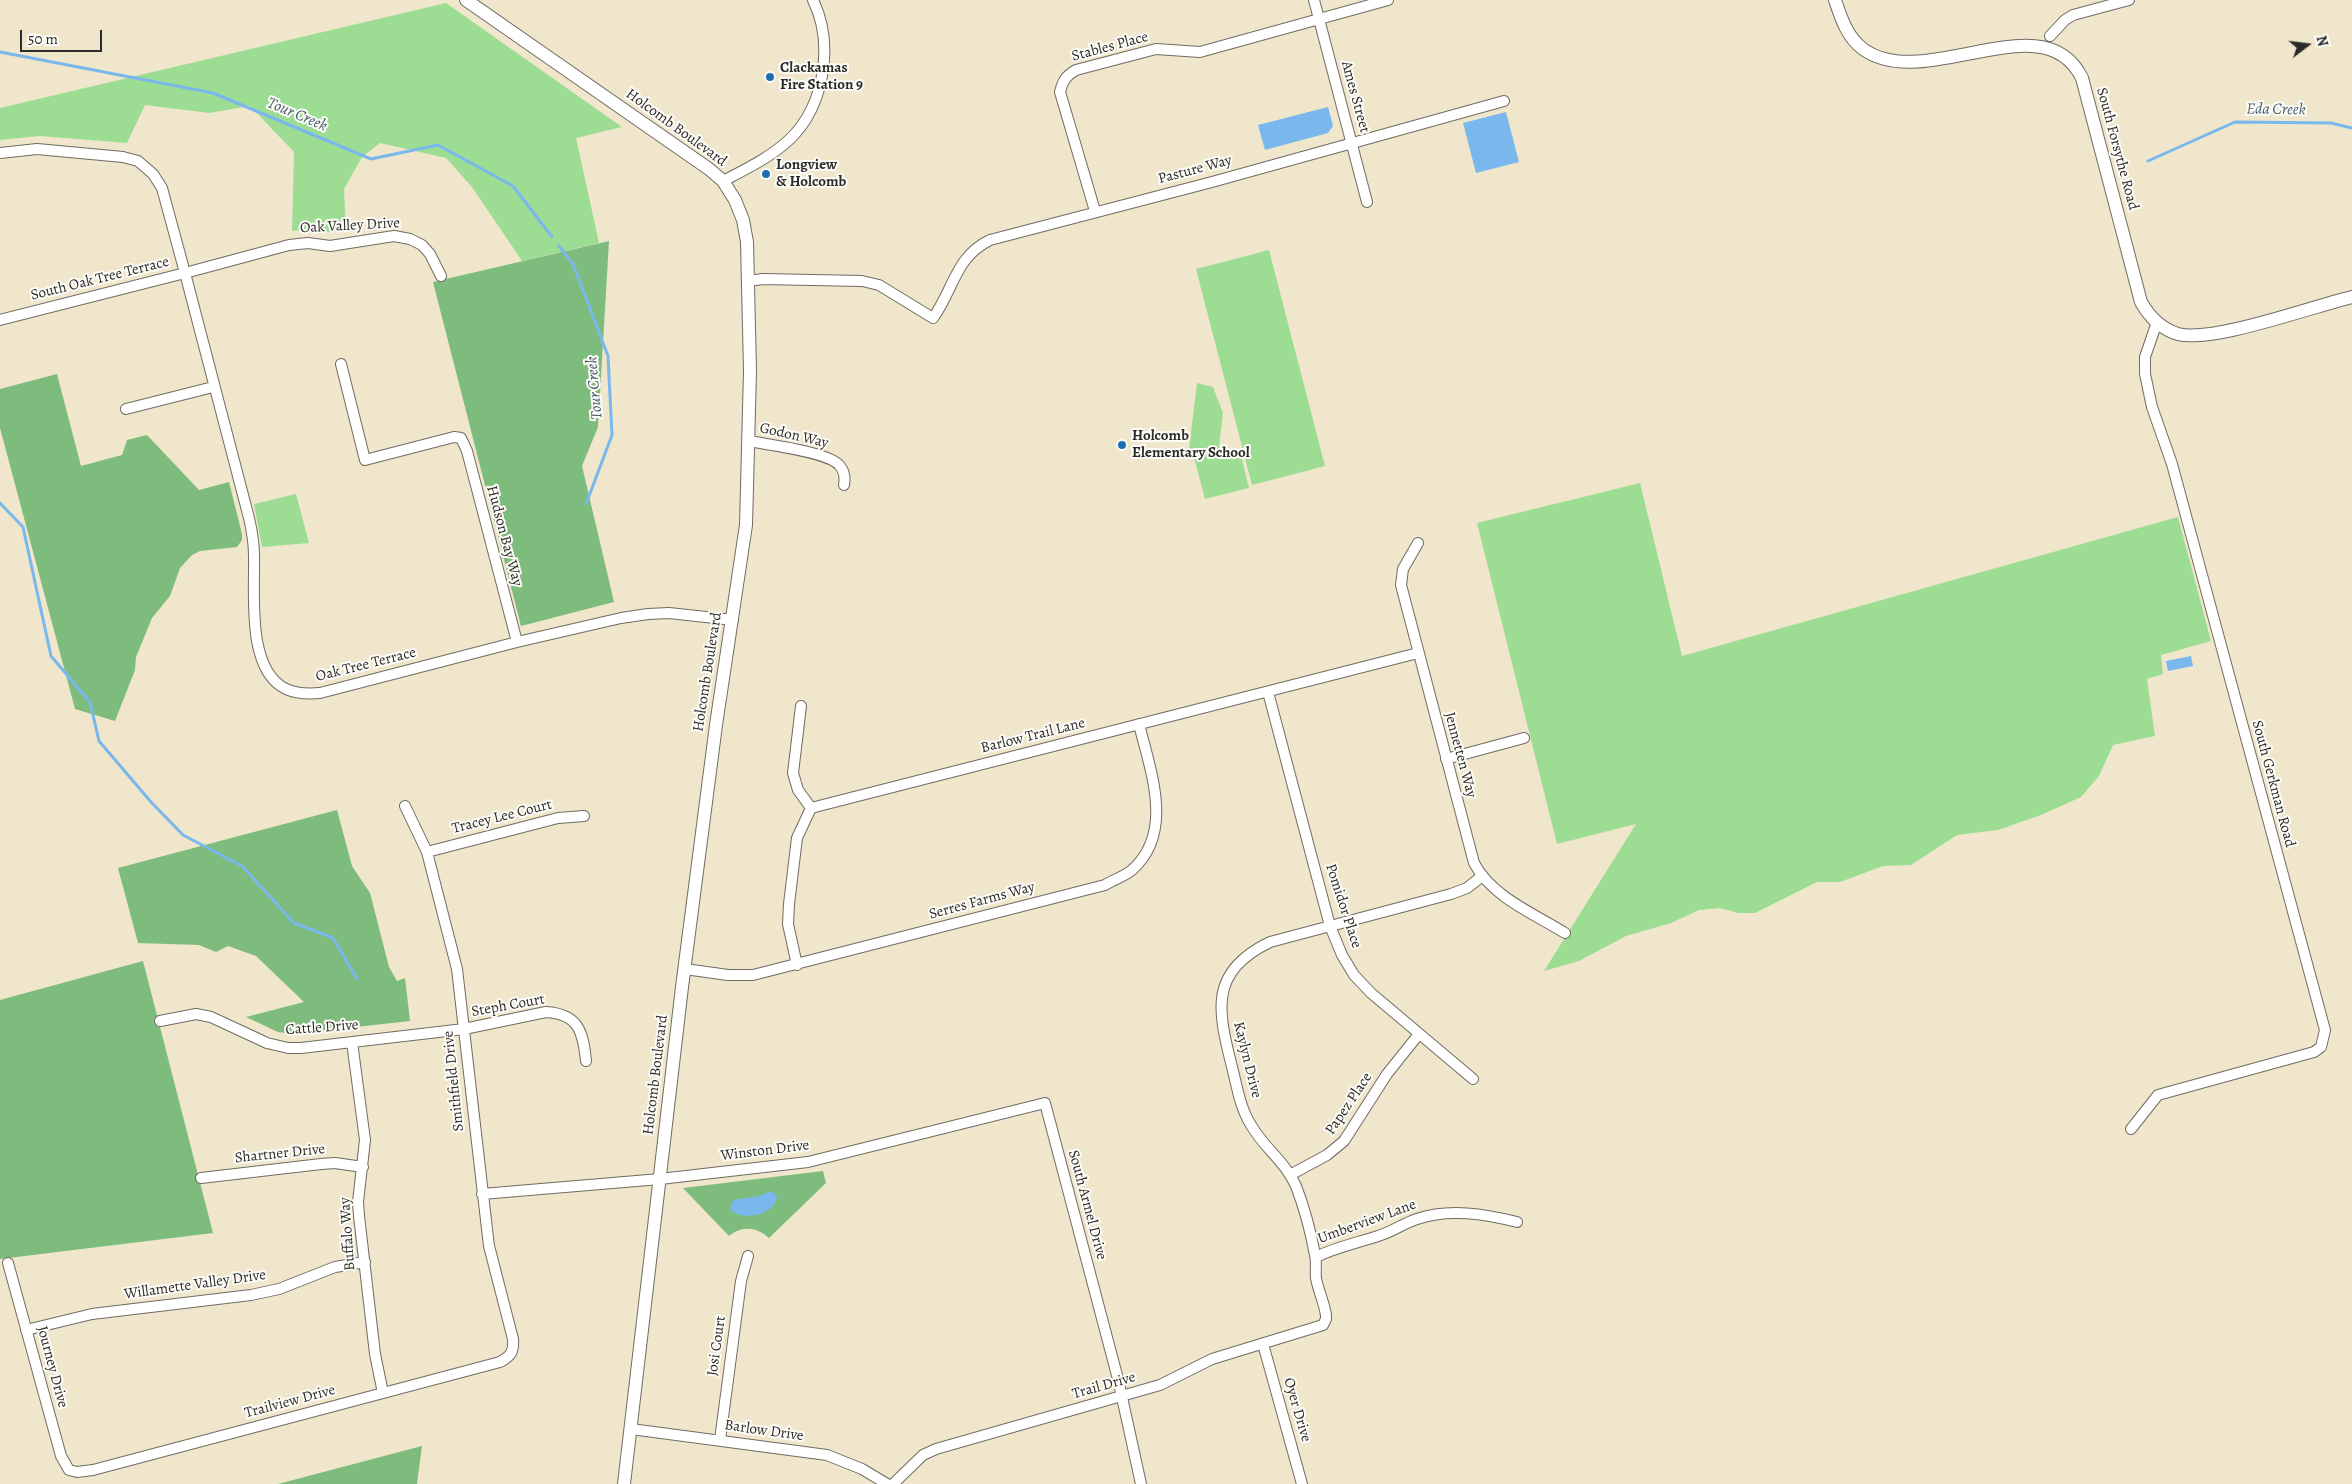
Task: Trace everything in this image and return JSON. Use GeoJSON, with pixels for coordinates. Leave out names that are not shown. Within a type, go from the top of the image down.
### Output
{"type":"FeatureCollection","features":[{"type":"Feature","properties":{"kind":"street","name":"Holcomb Boulevard"},"geometry":{"type":"LineString","coordinates":[[466,0],[688,154],[722,181],[734,200],[743,220],[748,256],[749,441],[746,525],[716,725],[624,1484]]}},
{"type":"Feature","properties":{"kind":"street"},"geometry":{"type":"LineString","coordinates":[[722,181],[779,148],[799,128],[810,110],[818,91],[825,53],[821,20],[813,0]]}},
{"type":"Feature","properties":{"kind":"street","name":"Ames Street"},"geometry":{"type":"LineString","coordinates":[[1314,0],[1368,202]]}},
{"type":"Feature","properties":{"kind":"street","name":"Stables Place"},"geometry":{"type":"LineString","coordinates":[[1095,211],[1060,92],[1062,82],[1067,75],[1076,70],[1156,49],[1200,52],[1388,0]]}},
{"type":"Feature","properties":{"kind":"street"},"geometry":{"type":"LineString","coordinates":[[1835,0],[1850,36],[1864,49],[1883,58],[1908,57],[1980,38]]}},
{"type":"Feature","properties":{"kind":"street"},"geometry":{"type":"LineString","coordinates":[[2050,36],[2065,20],[2073,15],[2129,0]]}},
{"type":"Feature","properties":{"kind":"street","name":"South Forsythe Road"},"geometry":{"type":"LineString","coordinates":[[2036,30],[2050,36],[2066,48],[2079,69],[2137,288],[2145,309],[2157,322],[2178,334],[2199,335],[2240,327],[2352,296]]}},
{"type":"Feature","properties":{"kind":"street","name":"Pasture Way"},"geometry":{"type":"LineString","coordinates":[[748,281],[763,279],[862,281],[885,288],[933,318],[945,299],[959,267],[975,248],[990,240],[1095,211],[1212,182],[1504,101]]}},
{"type":"Feature","properties":{"kind":"street","name":"South Oak Tree Terrace"},"geometry":{"type":"LineString","coordinates":[[0,153],[37,149],[123,157],[138,161],[153,174],[162,188],[184,273],[0,320]]}},
{"type":"Feature","properties":{"kind":"street","name":"Oak Valley Drive"},"geometry":{"type":"LineString","coordinates":[[184,273],[288,245],[308,243],[330,246],[394,236],[410,239],[422,245],[430,254],[441,276]]}},
{"type":"Feature","properties":{"kind":"street","name":"Oak Tree Terrace"},"geometry":{"type":"LineString","coordinates":[[184,273],[253,538],[255,619],[258,650],[264,666],[274,680],[285,688],[296,692],[320,693],[517,642],[648,614],[670,613],[733,620]]}},
{"type":"Feature","properties":{"kind":"street","name":"South Gerkman Road"},"geometry":{"type":"LineString","coordinates":[[2131,1129],[2158,1095],[2314,1052],[2321,1047],[2325,1030],[2172,464],[2146,388],[2145,357],[2157,322]]}},
{"type":"Feature","properties":{"kind":"street","name":"Hudson Bay Way"},"geometry":{"type":"LineString","coordinates":[[341,364],[365,460],[454,437],[461,438],[517,642]]}},
{"type":"Feature","properties":{"kind":"street"},"geometry":{"type":"LineString","coordinates":[[126,409],[213,387]]}},
{"type":"Feature","properties":{"kind":"street","name":"Godon Way"},"geometry":{"type":"LineString","coordinates":[[749,441],[822,456],[835,461],[841,467],[844,485]]}},
{"type":"Feature","properties":{"kind":"street","name":"Jennetten Way"},"geometry":{"type":"LineString","coordinates":[[1418,543],[1403,569],[1401,585],[1469,846],[1481,877],[1494,890],[1565,932]]}},
{"type":"Feature","properties":{"kind":"street","name":"Barlow Trail Lane"},"geometry":{"type":"LineString","coordinates":[[812,808],[1418,653]]}},
{"type":"Feature","properties":{"kind":"street","name":"Pomidor Place"},"geometry":{"type":"LineString","coordinates":[[1268,692],[1330,926],[1342,955],[1354,976],[1371,993],[1473,1079]]}},
{"type":"Feature","properties":{"kind":"street"},"geometry":{"type":"LineString","coordinates":[[797,965],[788,924],[789,904],[797,838],[812,808],[798,790],[793,773],[801,706]]}},
{"type":"Feature","properties":{"kind":"street","name":"Serres Farms Way"},"geometry":{"type":"LineString","coordinates":[[685,969],[728,975],[753,975],[1105,885],[1132,870],[1147,850],[1155,828],[1157,806],[1154,782],[1139,724]]}},
{"type":"Feature","properties":{"kind":"street"},"geometry":{"type":"LineString","coordinates":[[1446,759],[1524,738]]}},
{"type":"Feature","properties":{"kind":"street","name":"Smithfield Drive"},"geometry":{"type":"LineString","coordinates":[[405,806],[427,852],[457,969],[489,1246],[513,1339],[514,1349],[510,1356]]}},
{"type":"Feature","properties":{"kind":"street","name":"Tracey Lee Court"},"geometry":{"type":"LineString","coordinates":[[427,852],[558,818],[584,816]]}},
{"type":"Feature","properties":{"kind":"street","name":"Kaylyn Drive"},"geometry":{"type":"LineString","coordinates":[[1326,1319],[1316,1278],[1316,1256],[1296,1187],[1280,1159],[1258,1136],[1244,1112],[1221,1022],[1222,993],[1234,968],[1256,948],[1270,942],[1451,894],[1468,888],[1481,877]]}},
{"type":"Feature","properties":{"kind":"street","name":"Steph Court"},"geometry":{"type":"LineString","coordinates":[[464,1029],[534,1014],[556,1012],[566,1017],[581,1031],[586,1061]]}},
{"type":"Feature","properties":{"kind":"street","name":"Cattle Drive"},"geometry":{"type":"LineString","coordinates":[[160,1022],[196,1014],[211,1017],[268,1043],[288,1048],[464,1029]]}},
{"type":"Feature","properties":{"kind":"street","name":"Papez Place"},"geometry":{"type":"LineString","coordinates":[[1290,1175],[1327,1155],[1344,1141],[1387,1074],[1419,1034]]}},
{"type":"Feature","properties":{"kind":"street","name":"Buffalo Way"},"geometry":{"type":"LineString","coordinates":[[352,1042],[365,1140],[358,1202],[375,1354],[383,1392]]}},
{"type":"Feature","properties":{"kind":"street","name":"Winston Drive"},"geometry":{"type":"LineString","coordinates":[[482,1194],[660,1178],[825,1158],[1045,1103]]}},
{"type":"Feature","properties":{"kind":"street","name":"South Armel Drive"},"geometry":{"type":"LineString","coordinates":[[1045,1103],[1122,1396],[1141,1484]]}},
{"type":"Feature","properties":{"kind":"street","name":"Shartner Drive"},"geometry":{"type":"LineString","coordinates":[[201,1178],[328,1163],[363,1167]]}},
{"type":"Feature","properties":{"kind":"street","name":"Umberview Lane"},"geometry":{"type":"LineString","coordinates":[[1316,1256],[1335,1248],[1381,1236],[1406,1222],[1431,1215],[1487,1214],[1517,1222]]}},
{"type":"Feature","properties":{"kind":"street","name":"Josi Court"},"geometry":{"type":"LineString","coordinates":[[720,1440],[741,1281],[748,1256]]}},
{"type":"Feature","properties":{"kind":"street","name":"Willamette Valley Drive"},"geometry":{"type":"LineString","coordinates":[[26,1330],[85,1315],[251,1295],[279,1289],[335,1267],[365,1262]]}},
{"type":"Feature","properties":{"kind":"street","name":"Journey Drive"},"geometry":{"type":"LineString","coordinates":[[8,1263],[61,1456],[69,1470],[77,1472]]}},
{"type":"Feature","properties":{"kind":"street","name":"Trail Drive"},"geometry":{"type":"LineString","coordinates":[[893,1484],[922,1455],[936,1449],[1160,1385],[1212,1359],[1317,1328],[1323,1325],[1326,1319]]}},
{"type":"Feature","properties":{"kind":"street","name":"Oyer Drive"},"geometry":{"type":"LineString","coordinates":[[1263,1344],[1302,1484]]}},
{"type":"Feature","properties":{"kind":"street","name":"Trailview Drive"},"geometry":{"type":"LineString","coordinates":[[77,1472],[93,1470],[500,1362],[510,1356]]}},
{"type":"Feature","properties":{"kind":"street","name":"Barlow Drive"},"geometry":{"type":"LineString","coordinates":[[631,1429],[827,1455],[862,1469],[887,1484]]}},
{"type":"Feature","properties":{"kind":"green space"},"geometry":{"type":"Polygon","coordinates":[[[446,3],[622,127],[576,138],[599,243],[522,261],[472,187],[446,158],[380,143],[362,157],[344,189],[346,230],[333,232],[292,231],[294,152],[250,106],[209,113],[145,105],[127,143],[40,136],[0,140],[0,108],[446,3]]]}},
{"type":"Feature","properties":{"kind":"green space"},"geometry":{"type":"Polygon","coordinates":[[[609,241],[598,427],[582,466],[614,602],[521,626],[433,282],[609,241]]]}},
{"type":"Feature","properties":{"kind":"green space"},"geometry":{"type":"Polygon","coordinates":[[[1269,250],[1325,466],[1252,485],[1196,269],[1269,250]]]}},
{"type":"Feature","properties":{"kind":"green space"},"geometry":{"type":"Polygon","coordinates":[[[57,374],[81,466],[122,455],[127,440],[147,435],[199,490],[229,482],[242,534],[242,540],[237,547],[200,551],[192,555],[180,568],[170,596],[152,618],[136,657],[135,670],[115,721],[75,709],[0,428],[0,389],[57,374]]]}},
{"type":"Feature","properties":{"kind":"green space"},"geometry":{"type":"Polygon","coordinates":[[[1197,383],[1213,387],[1223,413],[1218,456],[1240,452],[1249,488],[1205,499],[1193,454],[1189,449],[1197,383]]]}},
{"type":"Feature","properties":{"kind":"green space"},"geometry":{"type":"Polygon","coordinates":[[[1640,483],[1682,656],[2178,517],[2211,641],[2161,655],[2163,674],[2147,679],[2155,736],[2113,745],[2099,776],[2081,797],[2041,815],[1998,830],[1957,835],[1911,865],[1883,866],[1840,882],[1817,882],[1755,913],[1738,913],[1720,908],[1699,910],[1671,923],[1626,936],[1579,961],[1544,971],[1636,824],[1557,844],[1477,523],[1640,483]]]}},
{"type":"Feature","properties":{"kind":"green space"},"geometry":{"type":"Polygon","coordinates":[[[296,494],[309,543],[262,547],[254,504],[296,494]]]}},
{"type":"Feature","properties":{"kind":"green space"},"geometry":{"type":"Polygon","coordinates":[[[337,810],[352,866],[370,893],[389,967],[397,981],[405,978],[410,1021],[293,1034],[278,1032],[246,1017],[304,1002],[256,956],[228,946],[216,952],[199,945],[138,943],[118,868],[337,810]]]}},
{"type":"Feature","properties":{"kind":"green space"},"geometry":{"type":"Polygon","coordinates":[[[143,961],[213,1233],[0,1259],[0,1000],[143,961]]]}},
{"type":"Feature","properties":{"kind":"green space"},"geometry":{"type":"Polygon","coordinates":[[[823,1171],[826,1183],[769,1238],[760,1232],[749,1229],[739,1230],[729,1236],[683,1188],[823,1171]]]}},
{"type":"Feature","properties":{"kind":"green space"},"geometry":{"type":"Polygon","coordinates":[[[422,1446],[417,1484],[278,1484],[422,1446]]]}},
{"type":"Feature","properties":{"kind":"water"},"geometry":{"type":"Polygon","coordinates":[[[1328,107],[1333,126],[1328,133],[1265,150],[1258,125],[1328,107]]]}},
{"type":"Feature","properties":{"kind":"water"},"geometry":{"type":"Polygon","coordinates":[[[1506,112],[1519,162],[1476,173],[1463,123],[1506,112]]]}},
{"type":"Feature","properties":{"kind":"water"},"geometry":{"type":"Polygon","coordinates":[[[2191,656],[2193,666],[2168,671],[2166,661],[2191,656]]]}},
{"type":"Feature","properties":{"kind":"water"},"geometry":{"type":"Polygon","coordinates":[[[771,1191],[777,1196],[775,1203],[765,1212],[744,1216],[731,1211],[730,1208],[733,1200],[759,1196],[771,1191]]]}},
{"type":"Feature","properties":{"kind":"waterway","name":"Tour Creek"},"geometry":{"type":"LineString","coordinates":[[0,52],[213,93],[371,159],[438,145],[513,186],[552,237]]}},
{"type":"Feature","properties":{"kind":"waterway","name":"Eda Creek"},"geometry":{"type":"LineString","coordinates":[[2148,161],[2235,122],[2331,123],[2352,128]]}},
{"type":"Feature","properties":{"kind":"waterway","name":"Tour Creek"},"geometry":{"type":"LineString","coordinates":[[559,246],[573,264],[608,356],[612,435],[586,504]]}},
{"type":"Feature","properties":{"kind":"waterway"},"geometry":{"type":"LineString","coordinates":[[0,503],[23,527],[51,656],[90,702],[99,741],[151,802],[183,835],[242,866],[294,923],[333,938],[357,979]]}},
{"type":"Feature","properties":{"kind":"place","name":"Clackamas Fire Station 9"},"geometry":{"type":"Point","coordinates":[770,77]}},
{"type":"Feature","properties":{"kind":"place","name":"Longview & Holcomb"},"geometry":{"type":"Point","coordinates":[766,174]}},
{"type":"Feature","properties":{"kind":"place","name":"Holcomb Elementary School"},"geometry":{"type":"Point","coordinates":[1122,445]}}]}
